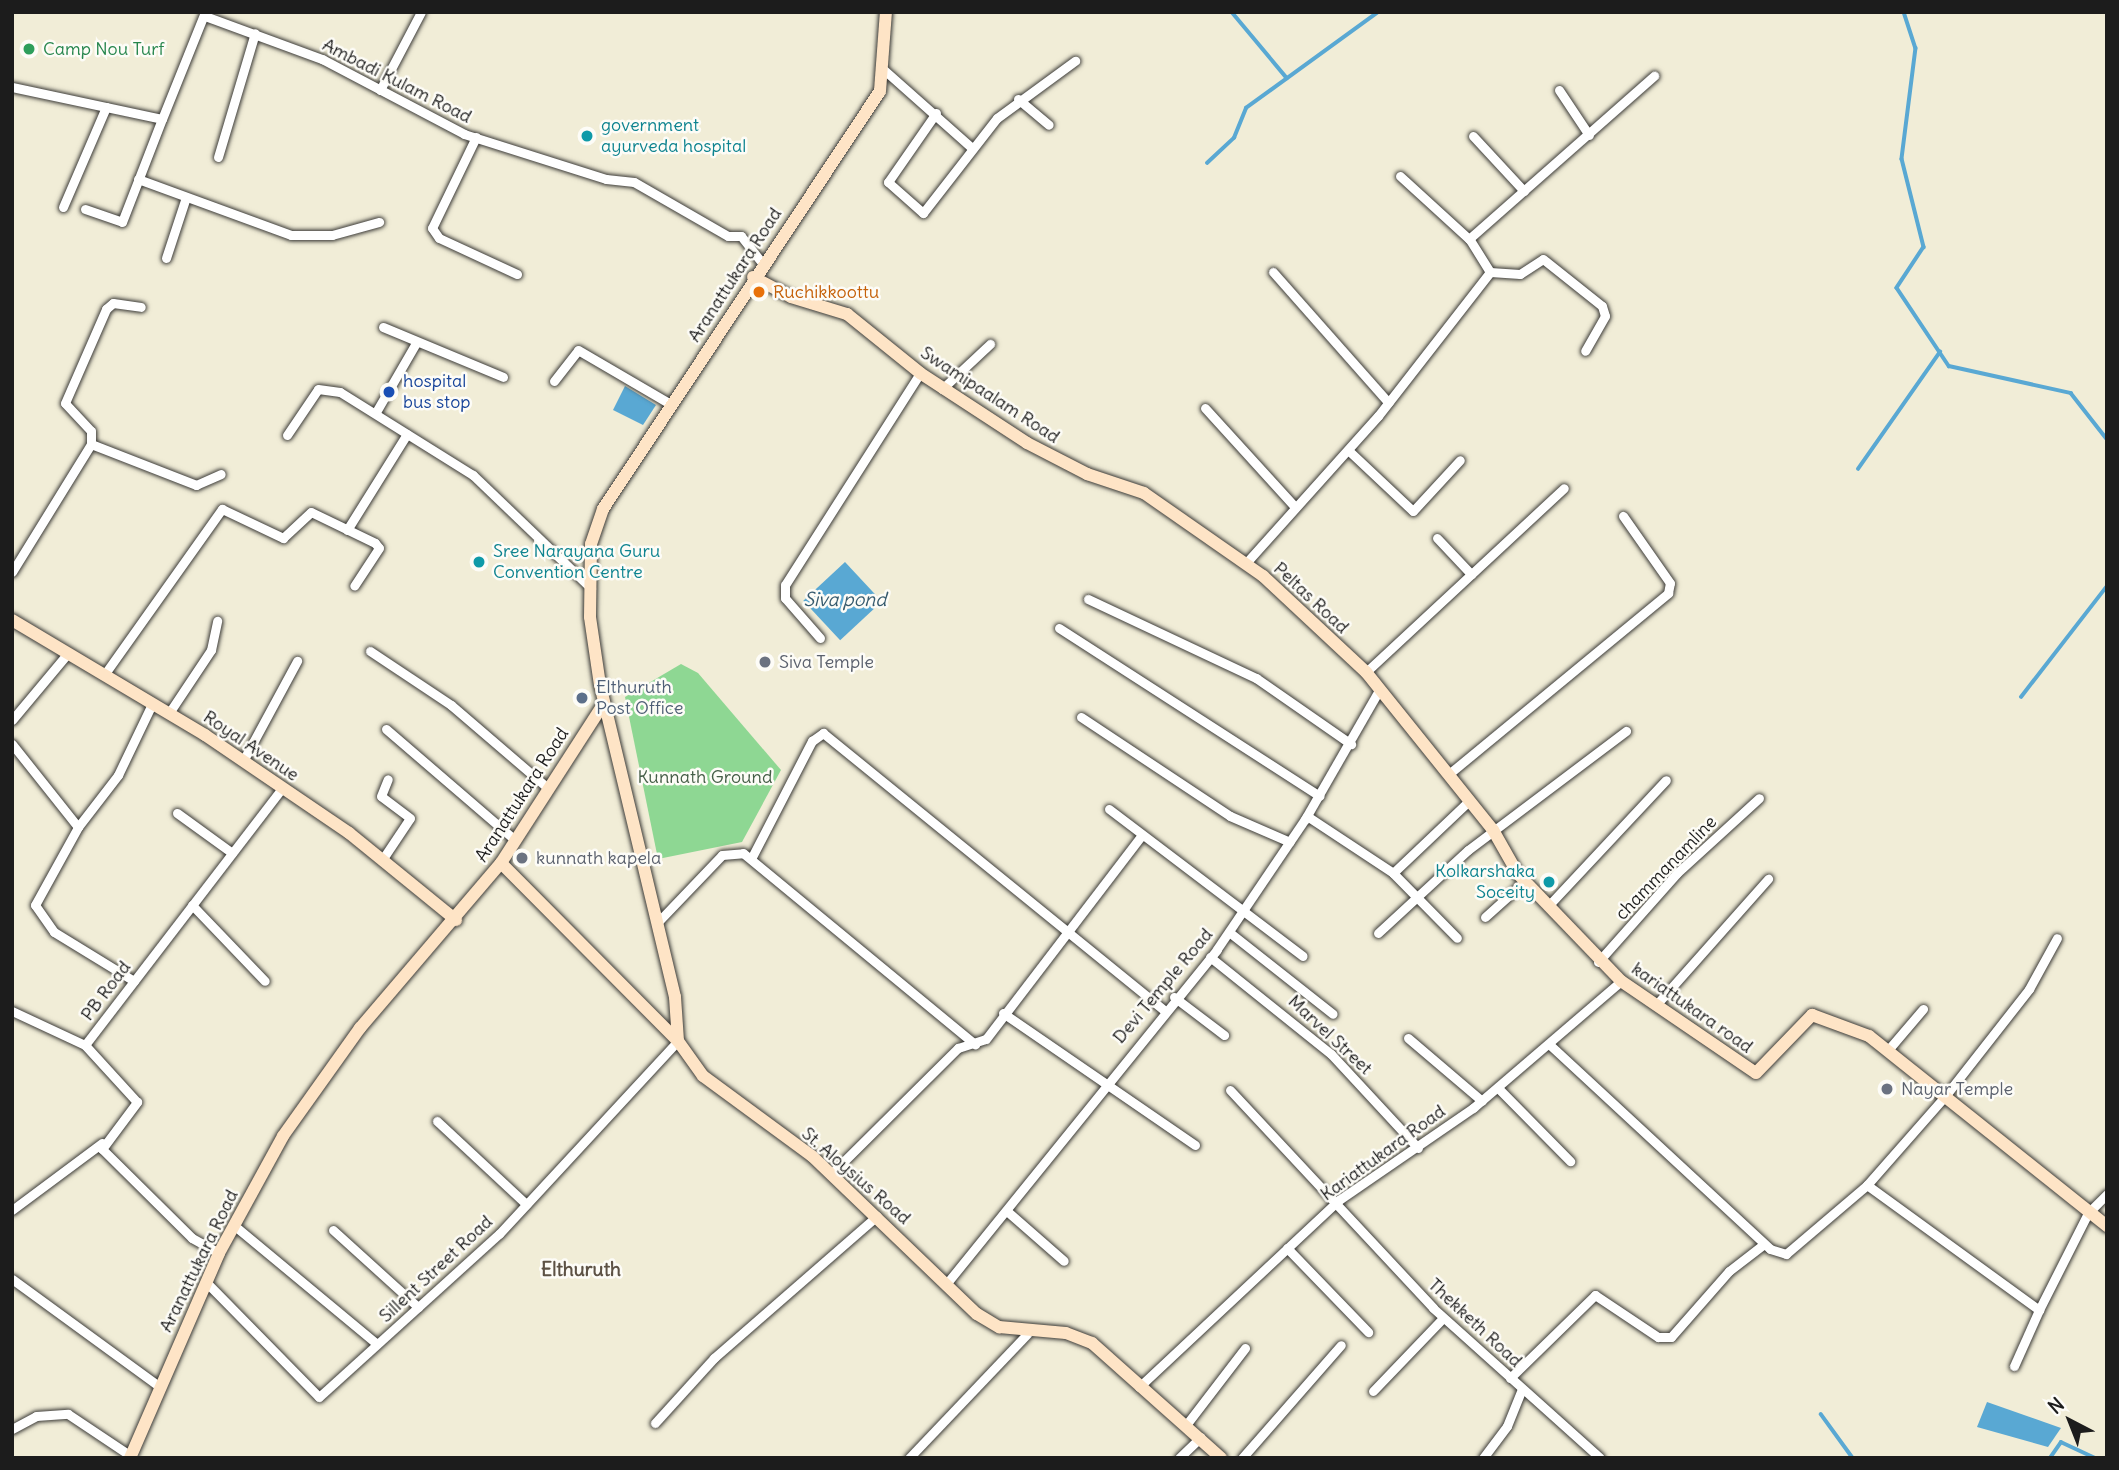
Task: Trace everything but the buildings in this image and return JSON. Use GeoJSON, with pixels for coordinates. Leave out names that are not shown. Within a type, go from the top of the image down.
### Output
{"type":"FeatureCollection","features":[{"type":"Feature","properties":{"kind":"main road","name":"Aranattukara Road"},"geometry":{"type":"LineString","coordinates":[[131,1457],[219,1253],[236,1227],[259,1176],[322,1082],[501,863],[604,703],[591,588],[591,544],[603,509],[673,405],[762,262],[876,98],[883,69],[886,12]]}},
{"type":"Feature","properties":{"kind":"main road","name":"Swamipaalam Road"},"geometry":{"type":"LineString","coordinates":[[753,277],[791,297],[847,314],[942,389],[1027,443],[1087,474],[1144,493],[1211,538]]}},
{"type":"Feature","properties":{"kind":"main road","name":"Peltas Road"},"geometry":{"type":"LineString","coordinates":[[1211,538],[1245,563],[1366,672],[1378,692]]}},
{"type":"Feature","properties":{"kind":"main road","name":"Royal Avenue"},"geometry":{"type":"LineString","coordinates":[[12,620],[169,713],[243,761],[382,860],[456,920]]}},
{"type":"Feature","properties":{"kind":"main road","name":"kariattukara road"},"geometry":{"type":"LineString","coordinates":[[1378,692],[1450,773],[1493,830],[1525,880],[1598,962],[1621,981],[1756,1073],[1812,1016],[1869,1036],[1947,1095],[2107,1226]]}},
{"type":"Feature","properties":{"kind":"main road"},"geometry":{"type":"LineString","coordinates":[[604,703],[655,926],[675,997],[678,1041]]}},
{"type":"Feature","properties":{"kind":"main road","name":"St. Aloysius Road"},"geometry":{"type":"LineString","coordinates":[[501,863],[678,1041],[703,1076],[735,1105],[831,1174],[977,1314],[1027,1334],[1079,1336],[1201,1437],[1221,1458]]}},
{"type":"Feature","properties":{"kind":"street"},"geometry":{"type":"LineString","coordinates":[[380,90],[421,12]]}},
{"type":"Feature","properties":{"kind":"street"},"geometry":{"type":"LineString","coordinates":[[85,209],[122,222],[205,14]]}},
{"type":"Feature","properties":{"kind":"street","name":"Ambadi Kulam Road"},"geometry":{"type":"LineString","coordinates":[[205,14],[255,33],[476,137],[606,179],[635,182],[728,236],[741,236],[762,262]]}},
{"type":"Feature","properties":{"kind":"street"},"geometry":{"type":"LineString","coordinates":[[218,157],[255,33]]}},
{"type":"Feature","properties":{"kind":"street"},"geometry":{"type":"LineString","coordinates":[[936,113],[889,176],[894,193],[923,213],[971,146],[1018,99],[1075,61]]}},
{"type":"Feature","properties":{"kind":"street"},"geometry":{"type":"LineString","coordinates":[[883,69],[971,146]]}},
{"type":"Feature","properties":{"kind":"street"},"geometry":{"type":"LineString","coordinates":[[1469,239],[1654,76]]}},
{"type":"Feature","properties":{"kind":"street"},"geometry":{"type":"LineString","coordinates":[[12,87],[162,119]]}},
{"type":"Feature","properties":{"kind":"street"},"geometry":{"type":"LineString","coordinates":[[1559,90],[1589,135]]}},
{"type":"Feature","properties":{"kind":"street"},"geometry":{"type":"LineString","coordinates":[[1018,99],[1049,125]]}},
{"type":"Feature","properties":{"kind":"street"},"geometry":{"type":"LineString","coordinates":[[63,207],[106,107]]}},
{"type":"Feature","properties":{"kind":"street"},"geometry":{"type":"LineString","coordinates":[[1474,136],[1524,191]]}},
{"type":"Feature","properties":{"kind":"street"},"geometry":{"type":"LineString","coordinates":[[476,137],[432,228],[439,238],[517,274]]}},
{"type":"Feature","properties":{"kind":"street"},"geometry":{"type":"LineString","coordinates":[[1400,176],[1469,239],[1490,272]]}},
{"type":"Feature","properties":{"kind":"street"},"geometry":{"type":"LineString","coordinates":[[138,179],[311,238],[379,222]]}},
{"type":"Feature","properties":{"kind":"street"},"geometry":{"type":"LineString","coordinates":[[166,258],[186,197]]}},
{"type":"Feature","properties":{"kind":"street"},"geometry":{"type":"LineString","coordinates":[[1490,272],[1520,274],[1543,259],[1602,306],[1605,316],[1585,351]]}},
{"type":"Feature","properties":{"kind":"street"},"geometry":{"type":"LineString","coordinates":[[1273,272],[1388,402]]}},
{"type":"Feature","properties":{"kind":"street"},"geometry":{"type":"LineString","coordinates":[[1245,563],[1348,450],[1490,272]]}},
{"type":"Feature","properties":{"kind":"street"},"geometry":{"type":"LineString","coordinates":[[12,572],[91,444],[91,431],[65,403],[106,309],[113,303],[141,307]]}},
{"type":"Feature","properties":{"kind":"street"},"geometry":{"type":"LineString","coordinates":[[383,327],[503,377]]}},
{"type":"Feature","properties":{"kind":"street"},"geometry":{"type":"LineString","coordinates":[[376,412],[416,343]]}},
{"type":"Feature","properties":{"kind":"street"},"geometry":{"type":"LineString","coordinates":[[942,389],[990,344]]}},
{"type":"Feature","properties":{"kind":"street"},"geometry":{"type":"LineString","coordinates":[[554,381],[578,349],[673,405]]}},
{"type":"Feature","properties":{"kind":"street"},"geometry":{"type":"LineString","coordinates":[[820,638],[785,598],[785,585],[920,373]]}},
{"type":"Feature","properties":{"kind":"street"},"geometry":{"type":"LineString","coordinates":[[287,435],[318,389],[333,389],[376,412],[474,475],[591,588]]}},
{"type":"Feature","properties":{"kind":"street"},"geometry":{"type":"LineString","coordinates":[[1205,408],[1295,507]]}},
{"type":"Feature","properties":{"kind":"street"},"geometry":{"type":"LineString","coordinates":[[347,530],[407,434]]}},
{"type":"Feature","properties":{"kind":"street"},"geometry":{"type":"LineString","coordinates":[[91,444],[196,485],[221,474]]}},
{"type":"Feature","properties":{"kind":"street"},"geometry":{"type":"LineString","coordinates":[[1348,450],[1413,511],[1460,460]]}},
{"type":"Feature","properties":{"kind":"street"},"geometry":{"type":"LineString","coordinates":[[1366,672],[1564,488]]}},
{"type":"Feature","properties":{"kind":"street"},"geometry":{"type":"LineString","coordinates":[[104,675],[218,512],[227,510],[283,538],[311,513],[347,530],[379,548],[355,586]]}},
{"type":"Feature","properties":{"kind":"street"},"geometry":{"type":"LineString","coordinates":[[1450,773],[1668,593],[1670,583],[1623,516]]}},
{"type":"Feature","properties":{"kind":"street"},"geometry":{"type":"LineString","coordinates":[[1437,538],[1471,574]]}},
{"type":"Feature","properties":{"kind":"street"},"geometry":{"type":"LineString","coordinates":[[1088,599],[1256,678],[1351,744]]}},
{"type":"Feature","properties":{"kind":"street"},"geometry":{"type":"LineString","coordinates":[[169,713],[211,650],[217,621]]}},
{"type":"Feature","properties":{"kind":"street"},"geometry":{"type":"LineString","coordinates":[[1059,628],[1320,796]]}},
{"type":"Feature","properties":{"kind":"street"},"geometry":{"type":"LineString","coordinates":[[370,651],[451,705],[548,788]]}},
{"type":"Feature","properties":{"kind":"street"},"geometry":{"type":"LineString","coordinates":[[12,720],[68,653]]}},
{"type":"Feature","properties":{"kind":"street"},"geometry":{"type":"LineString","coordinates":[[243,761],[297,661]]}},
{"type":"Feature","properties":{"kind":"street","name":"Devi Temple Road"},"geometry":{"type":"LineString","coordinates":[[947,1283],[1008,1212],[1105,1081],[1163,1009],[1210,957],[1320,796],[1378,692]]}},
{"type":"Feature","properties":{"kind":"street"},"geometry":{"type":"LineString","coordinates":[[134,981],[39,918],[40,888],[78,827],[118,775],[152,704]]}},
{"type":"Feature","properties":{"kind":"street"},"geometry":{"type":"LineString","coordinates":[[1081,717],[1230,817],[1290,842]]}},
{"type":"Feature","properties":{"kind":"street"},"geometry":{"type":"LineString","coordinates":[[386,729],[515,840]]}},
{"type":"Feature","properties":{"kind":"street"},"geometry":{"type":"LineString","coordinates":[[1378,933],[1493,830],[1626,731]]}},
{"type":"Feature","properties":{"kind":"street"},"geometry":{"type":"LineString","coordinates":[[752,857],[812,741],[822,733],[1068,929],[1163,1009]]}},
{"type":"Feature","properties":{"kind":"street"},"geometry":{"type":"LineString","coordinates":[[12,744],[78,827]]}},
{"type":"Feature","properties":{"kind":"street"},"geometry":{"type":"LineString","coordinates":[[382,860],[410,818],[379,793],[388,779]]}},
{"type":"Feature","properties":{"kind":"street"},"geometry":{"type":"LineString","coordinates":[[1549,905],[1667,780]]}},
{"type":"Feature","properties":{"kind":"street","name":"PB Road"},"geometry":{"type":"LineString","coordinates":[[102,1143],[137,1102],[85,1045],[282,788]]}},
{"type":"Feature","properties":{"kind":"street","name":"chammanamline"},"geometry":{"type":"LineString","coordinates":[[1598,962],[1677,873],[1759,798]]}},
{"type":"Feature","properties":{"kind":"street"},"geometry":{"type":"LineString","coordinates":[[1393,873],[1470,800]]}},
{"type":"Feature","properties":{"kind":"street"},"geometry":{"type":"LineString","coordinates":[[1109,809],[1141,836],[1303,956]]}},
{"type":"Feature","properties":{"kind":"street"},"geometry":{"type":"LineString","coordinates":[[177,813],[232,853]]}},
{"type":"Feature","properties":{"kind":"street"},"geometry":{"type":"LineString","coordinates":[[1307,816],[1393,873],[1457,938]]}},
{"type":"Feature","properties":{"kind":"street"},"geometry":{"type":"LineString","coordinates":[[831,1174],[958,1048],[975,1044],[1003,1013],[1141,836]]}},
{"type":"Feature","properties":{"kind":"street"},"geometry":{"type":"LineString","coordinates":[[655,926],[722,855],[736,850],[752,857],[975,1044]]}},
{"type":"Feature","properties":{"kind":"street"},"geometry":{"type":"LineString","coordinates":[[1656,1005],[1768,879]]}},
{"type":"Feature","properties":{"kind":"street"},"geometry":{"type":"LineString","coordinates":[[1485,917],[1525,880]]}},
{"type":"Feature","properties":{"kind":"street"},"geometry":{"type":"LineString","coordinates":[[192,905],[265,981]]}},
{"type":"Feature","properties":{"kind":"street"},"geometry":{"type":"LineString","coordinates":[[1228,932],[1333,1014]]}},
{"type":"Feature","properties":{"kind":"street"},"geometry":{"type":"LineString","coordinates":[[1550,1045],[1764,1244],[1778,1254],[1798,1250],[1867,1185],[1947,1095],[2029,989],[2057,938]]}},
{"type":"Feature","properties":{"kind":"street","name":"Marvel Street"},"geometry":{"type":"LineString","coordinates":[[1210,957],[1331,1054],[1418,1148]]}},
{"type":"Feature","properties":{"kind":"street","name":"Kariattukara Road"},"geometry":{"type":"LineString","coordinates":[[1139,1387],[1339,1200],[1418,1148],[1482,1101],[1621,981]]}},
{"type":"Feature","properties":{"kind":"street"},"geometry":{"type":"LineString","coordinates":[[1174,996],[1224,1035]]}},
{"type":"Feature","properties":{"kind":"street"},"geometry":{"type":"LineString","coordinates":[[1888,1050],[1923,1009]]}},
{"type":"Feature","properties":{"kind":"street"},"geometry":{"type":"LineString","coordinates":[[12,1011],[85,1045]]}},
{"type":"Feature","properties":{"kind":"street"},"geometry":{"type":"LineString","coordinates":[[1003,1013],[1195,1145]]}},
{"type":"Feature","properties":{"kind":"street"},"geometry":{"type":"LineString","coordinates":[[1408,1038],[1482,1101]]}},
{"type":"Feature","properties":{"kind":"street","name":"Sillent Street Road"},"geometry":{"type":"LineString","coordinates":[[206,1282],[319,1397],[526,1204],[678,1041]]}},
{"type":"Feature","properties":{"kind":"street"},"geometry":{"type":"LineString","coordinates":[[1498,1088],[1570,1161]]}},
{"type":"Feature","properties":{"kind":"street","name":"Thekketh Road"},"geometry":{"type":"LineString","coordinates":[[1230,1090],[1240,1096],[1339,1200],[1443,1318],[1600,1458]]}},
{"type":"Feature","properties":{"kind":"street"},"geometry":{"type":"LineString","coordinates":[[437,1121],[526,1204]]}},
{"type":"Feature","properties":{"kind":"street"},"geometry":{"type":"LineString","coordinates":[[12,1210],[102,1143],[110,1161],[192,1238],[219,1253]]}},
{"type":"Feature","properties":{"kind":"street"},"geometry":{"type":"LineString","coordinates":[[1867,1185],[2039,1310]]}},
{"type":"Feature","properties":{"kind":"street"},"geometry":{"type":"LineString","coordinates":[[2014,1366],[2088,1213],[2107,1194]]}},
{"type":"Feature","properties":{"kind":"street"},"geometry":{"type":"LineString","coordinates":[[1008,1212],[1064,1261]]}},
{"type":"Feature","properties":{"kind":"street"},"geometry":{"type":"LineString","coordinates":[[655,1423],[714,1358],[877,1216]]}},
{"type":"Feature","properties":{"kind":"street"},"geometry":{"type":"LineString","coordinates":[[236,1227],[377,1344]]}},
{"type":"Feature","properties":{"kind":"street"},"geometry":{"type":"LineString","coordinates":[[333,1230],[418,1307]]}},
{"type":"Feature","properties":{"kind":"street"},"geometry":{"type":"LineString","coordinates":[[1510,1378],[1595,1295],[1658,1337],[1671,1337],[1729,1271],[1764,1244]]}},
{"type":"Feature","properties":{"kind":"street"},"geometry":{"type":"LineString","coordinates":[[1287,1248],[1368,1332]]}},
{"type":"Feature","properties":{"kind":"street"},"geometry":{"type":"LineString","coordinates":[[12,1279],[160,1387]]}},
{"type":"Feature","properties":{"kind":"street"},"geometry":{"type":"LineString","coordinates":[[1373,1391],[1443,1318]]}},
{"type":"Feature","properties":{"kind":"street"},"geometry":{"type":"LineString","coordinates":[[909,1458],[1027,1334]]}},
{"type":"Feature","properties":{"kind":"street"},"geometry":{"type":"LineString","coordinates":[[1242,1458],[1341,1346]]}},
{"type":"Feature","properties":{"kind":"street"},"geometry":{"type":"LineString","coordinates":[[1186,1425],[1245,1348]]}},
{"type":"Feature","properties":{"kind":"street"},"geometry":{"type":"LineString","coordinates":[[1483,1458],[1507,1426],[1522,1389]]}},
{"type":"Feature","properties":{"kind":"street"},"geometry":{"type":"LineString","coordinates":[[12,1429],[36,1416],[68,1414],[131,1457]]}},
{"type":"Feature","properties":{"kind":"street"},"geometry":{"type":"LineString","coordinates":[[1179,1458],[1201,1437]]}},
{"type":"Feature","properties":{"kind":"green space","name":"Kunnath Ground"},"geometry":{"type":"Polygon","coordinates":[[[681,664],[698,673],[781,770],[742,842],[658,859],[625,697],[681,664]]]}},
{"type":"Feature","properties":{"kind":"water"},"geometry":{"type":"Polygon","coordinates":[[[625,386],[656,405],[643,425],[613,410],[625,386]]]}},
{"type":"Feature","properties":{"kind":"water","name":"Siva pond"},"geometry":{"type":"Polygon","coordinates":[[[845,562],[882,601],[840,640],[803,601],[845,562]]]}},
{"type":"Feature","properties":{"kind":"water"},"geometry":{"type":"Polygon","coordinates":[[[1987,1402],[2061,1428],[2048,1447],[1977,1427],[1987,1402]]]}},
{"type":"Feature","properties":{"kind":"waterway"},"geometry":{"type":"LineString","coordinates":[[1232,12],[1287,78]]}},
{"type":"Feature","properties":{"kind":"waterway"},"geometry":{"type":"LineString","coordinates":[[1207,163],[1234,138],[1246,108],[1378,12]]}},
{"type":"Feature","properties":{"kind":"waterway"},"geometry":{"type":"LineString","coordinates":[[1904,12],[1916,48],[1902,159],[1924,247],[1897,288],[1949,366],[2071,393],[2107,439]]}},
{"type":"Feature","properties":{"kind":"waterway"},"geometry":{"type":"LineString","coordinates":[[1858,469],[1940,352]]}},
{"type":"Feature","properties":{"kind":"waterway"},"geometry":{"type":"LineString","coordinates":[[2021,697],[2107,586]]}},
{"type":"Feature","properties":{"kind":"waterway"},"geometry":{"type":"LineString","coordinates":[[1821,1414],[1853,1458]]}},
{"type":"Feature","properties":{"kind":"waterway"},"geometry":{"type":"LineString","coordinates":[[2050,1458],[2061,1442],[2095,1458]]}},
{"type":"Feature","properties":{"kind":"place","name":"Camp Nou Turf"},"geometry":{"type":"Point","coordinates":[29,49]}},
{"type":"Feature","properties":{"kind":"place","name":"government ayurveda hospital"},"geometry":{"type":"Point","coordinates":[587,136]}},
{"type":"Feature","properties":{"kind":"place","name":"Ruchikkoottu"},"geometry":{"type":"Point","coordinates":[759,292]}},
{"type":"Feature","properties":{"kind":"place","name":"hospital bus stop"},"geometry":{"type":"Point","coordinates":[389,392]}},
{"type":"Feature","properties":{"kind":"place","name":"Sree Narayana Guru Convention Centre"},"geometry":{"type":"Point","coordinates":[479,562]}},
{"type":"Feature","properties":{"kind":"place","name":"Siva Temple"},"geometry":{"type":"Point","coordinates":[765,662]}},
{"type":"Feature","properties":{"kind":"place","name":"Elthuruth Post Office"},"geometry":{"type":"Point","coordinates":[582,698]}},
{"type":"Feature","properties":{"kind":"place","name":"kunnath kapela"},"geometry":{"type":"Point","coordinates":[522,858]}},
{"type":"Feature","properties":{"kind":"place","name":"Kolkarshaka Soceity"},"geometry":{"type":"Point","coordinates":[1549,882]}},
{"type":"Feature","properties":{"kind":"place","name":"Nayar Temple"},"geometry":{"type":"Point","coordinates":[1887,1089]}},
{"type":"Feature","properties":{"kind":"district","name":"Elthuruth"},"geometry":{"type":"Point","coordinates":[581,1270]}}]}
